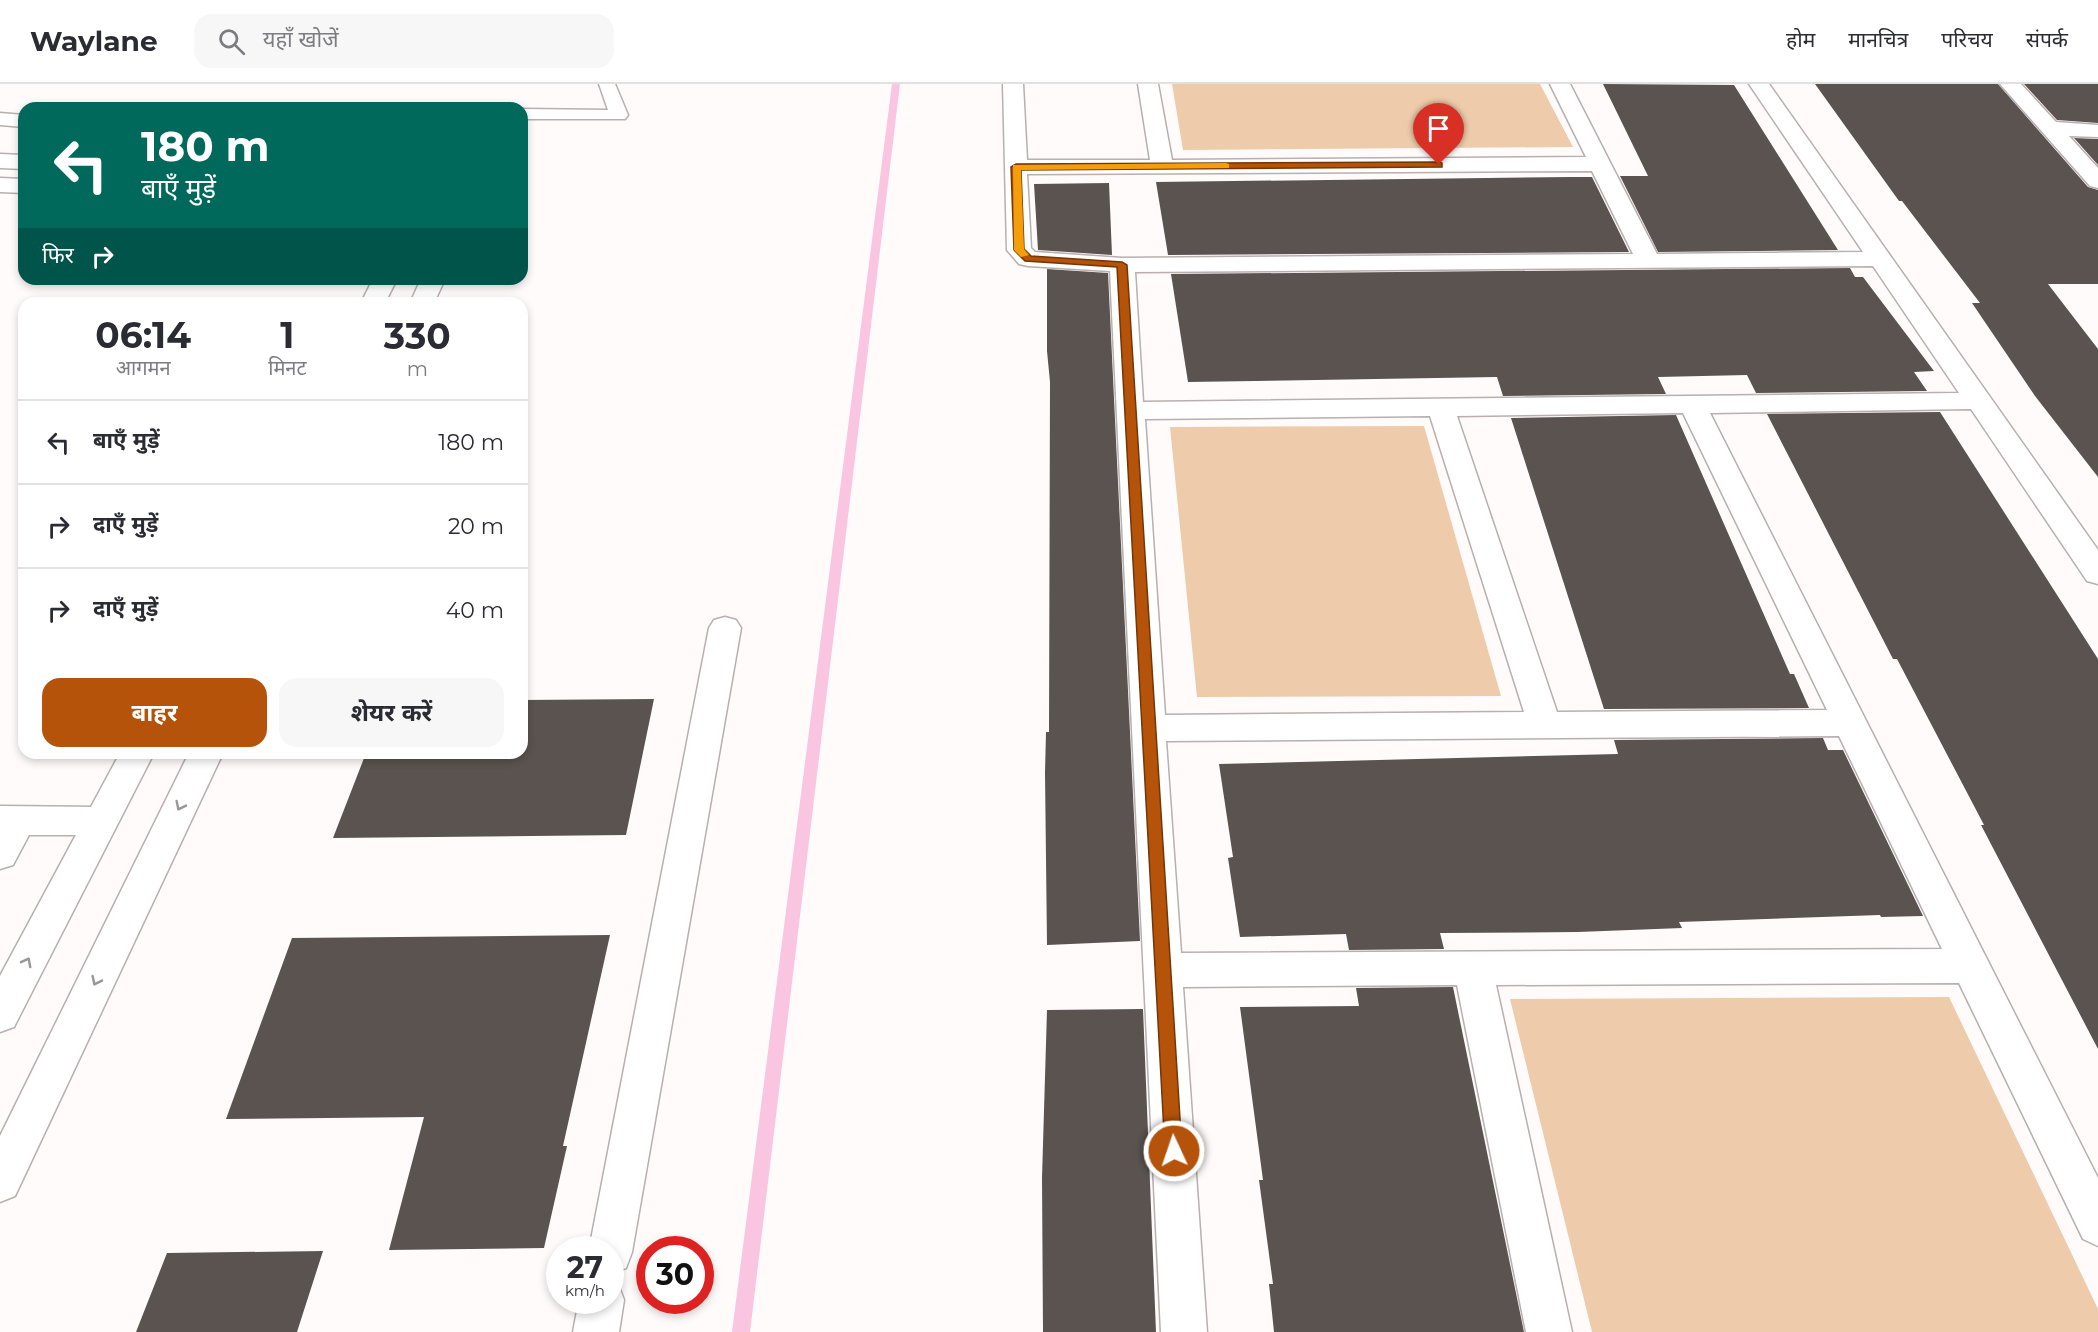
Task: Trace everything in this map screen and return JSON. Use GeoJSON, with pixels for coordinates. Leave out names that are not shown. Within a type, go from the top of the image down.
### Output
{"type":"FeatureCollection","features":[{"type":"Feature","properties":{"kind":"street"},"geometry":{"type":"LineString","coordinates":[[1013,84],[1019,250],[1028,259],[1122,265],[1880,259]]}},
{"type":"Feature","properties":{"kind":"street"},"geometry":{"type":"LineString","coordinates":[[1148,84],[1162,166]]}},
{"type":"Feature","properties":{"kind":"street"},"geometry":{"type":"LineString","coordinates":[[1560,84],[1649,261]]}},
{"type":"Feature","properties":{"kind":"street"},"geometry":{"type":"LineString","coordinates":[[1759,84],[2098,573]]}},
{"type":"Feature","properties":{"kind":"street"},"geometry":{"type":"LineString","coordinates":[[2010,84],[2098,181]]}},
{"type":"Feature","properties":{"kind":"street"},"geometry":{"type":"LineString","coordinates":[[0,119],[18,120]]}},
{"type":"Feature","properties":{"kind":"street"},"geometry":{"type":"LineString","coordinates":[[2050,128],[2098,131]]}},
{"type":"Feature","properties":{"kind":"street"},"geometry":{"type":"LineString","coordinates":[[0,161],[18,162]]}},
{"type":"Feature","properties":{"kind":"street"},"geometry":{"type":"LineString","coordinates":[[1016,167],[1600,164]]}},
{"type":"Feature","properties":{"kind":"street"},"geometry":{"type":"LineString","coordinates":[[0,185],[18,186]]}},
{"type":"Feature","properties":{"kind":"street"},"geometry":{"type":"LineString","coordinates":[[1122,265],[1184,1332]]}},
{"type":"Feature","properties":{"kind":"street"},"geometry":{"type":"LineString","coordinates":[[1131,411],[1978,401]]}},
{"type":"Feature","properties":{"kind":"street"},"geometry":{"type":"LineString","coordinates":[[1692,404],[2098,1224]]}},
{"type":"Feature","properties":{"kind":"street"},"geometry":{"type":"LineString","coordinates":[[1441,408],[1545,725]]}},
{"type":"Feature","properties":{"kind":"street"},"geometry":{"type":"LineString","coordinates":[[613,1236],[725,628]]}},
{"type":"Feature","properties":{"kind":"street"},"geometry":{"type":"LineString","coordinates":[[1149,728],[1850,723]]}},
{"type":"Feature","properties":{"kind":"street"},"geometry":{"type":"LineString","coordinates":[[0,1014],[134,759]]}},
{"type":"Feature","properties":{"kind":"street"},"geometry":{"type":"LineString","coordinates":[[0,1181],[203,759]]}},
{"type":"Feature","properties":{"kind":"street"},"geometry":{"type":"LineString","coordinates":[[0,854],[10,820],[101,820]]}},
{"type":"Feature","properties":{"kind":"street"},"geometry":{"type":"LineString","coordinates":[[1163,970],[1970,966]]}},
{"type":"Feature","properties":{"kind":"street"},"geometry":{"type":"LineString","coordinates":[[1473,968],[1548,1332]]}},
{"type":"Feature","properties":{"kind":"street"},"geometry":{"type":"LineString","coordinates":[[596,1332],[599,1314]]}},
{"type":"Feature","properties":{"kind":"lane"},"geometry":{"type":"LineString","coordinates":[[528,114],[619,115],[607,84]]}},
{"type":"Feature","properties":{"kind":"shaded area"},"geometry":{"type":"Polygon","coordinates":[[[1172,84],[1540,84],[1573,147],[1183,150],[1172,84]]]}},
{"type":"Feature","properties":{"kind":"shaded area"},"geometry":{"type":"Polygon","coordinates":[[[1424,426],[1501,696],[1197,697],[1170,427],[1424,426]]]}},
{"type":"Feature","properties":{"kind":"shaded area"},"geometry":{"type":"Polygon","coordinates":[[[1949,997],[2098,1309],[2098,1332],[1592,1332],[1510,999],[1949,997]]]}},
{"type":"Feature","properties":{"kind":"building"},"geometry":{"type":"Polygon","coordinates":[[[1603,84],[1734,85],[1838,250],[1658,252],[1620,176],[1648,176],[1603,84]]]}},
{"type":"Feature","properties":{"kind":"building"},"geometry":{"type":"Polygon","coordinates":[[[1815,84],[1998,84],[2088,187],[2098,190],[2098,284],[2048,284],[2098,349],[2098,477],[2035,396],[1972,303],[1980,303],[1902,201],[1899,201],[1815,84]]]}},
{"type":"Feature","properties":{"kind":"building"},"geometry":{"type":"Polygon","coordinates":[[[2024,84],[2098,84],[2098,123],[2057,120],[2024,84]]]}},
{"type":"Feature","properties":{"kind":"building"},"geometry":{"type":"Polygon","coordinates":[[[2074,138],[2098,139],[2098,165],[2074,138]]]}},
{"type":"Feature","properties":{"kind":"building"},"geometry":{"type":"Polygon","coordinates":[[[1592,177],[1629,252],[1168,255],[1156,182],[1592,177]]]}},
{"type":"Feature","properties":{"kind":"building"},"geometry":{"type":"Polygon","coordinates":[[[1109,183],[1112,255],[1038,250],[1034,184],[1109,183]]]}},
{"type":"Feature","properties":{"kind":"building"},"geometry":{"type":"Polygon","coordinates":[[[1850,268],[1855,277],[1863,277],[1934,371],[1914,372],[1927,391],[1756,393],[1747,375],[1658,377],[1666,394],[1503,396],[1497,377],[1188,382],[1171,274],[1850,268]]]}},
{"type":"Feature","properties":{"kind":"building"},"geometry":{"type":"Polygon","coordinates":[[[1047,269],[1108,273],[1140,941],[1047,945],[1045,773],[1046,732],[1049,732],[1050,382],[1047,351],[1047,269]]]}},
{"type":"Feature","properties":{"kind":"building"},"geometry":{"type":"Polygon","coordinates":[[[1940,412],[2098,659],[2098,1049],[1981,825],[1984,825],[1897,659],[1893,659],[1767,414],[1940,412]]]}},
{"type":"Feature","properties":{"kind":"building"},"geometry":{"type":"Polygon","coordinates":[[[1676,415],[1790,674],[1794,674],[1809,708],[1604,709],[1511,418],[1676,415]]]}},
{"type":"Feature","properties":{"kind":"building"},"geometry":{"type":"Polygon","coordinates":[[[654,699],[626,835],[333,838],[364,759],[528,759],[528,700],[654,699]]]}},
{"type":"Feature","properties":{"kind":"building"},"geometry":{"type":"Polygon","coordinates":[[[1823,738],[1828,750],[1843,750],[1923,916],[1881,917],[1880,915],[1679,922],[1682,928],[1578,932],[1440,933],[1444,949],[1349,950],[1346,934],[1240,937],[1228,858],[1233,857],[1219,764],[1618,754],[1614,740],[1823,738]]]}},
{"type":"Feature","properties":{"kind":"building"},"geometry":{"type":"Polygon","coordinates":[[[610,935],[563,1146],[567,1146],[544,1248],[389,1250],[424,1117],[226,1119],[292,938],[610,935]]]}},
{"type":"Feature","properties":{"kind":"building"},"geometry":{"type":"Polygon","coordinates":[[[1453,987],[1524,1332],[1274,1332],[1269,1284],[1273,1284],[1259,1180],[1263,1180],[1240,1007],[1359,1006],[1356,988],[1453,987]]]}},
{"type":"Feature","properties":{"kind":"building"},"geometry":{"type":"Polygon","coordinates":[[[1143,1009],[1156,1332],[1043,1332],[1042,1178],[1047,1010],[1143,1009]]]}},
{"type":"Feature","properties":{"kind":"building"},"geometry":{"type":"Polygon","coordinates":[[[323,1251],[297,1332],[136,1332],[167,1253],[323,1251]]]}},
{"type":"Feature","properties":{"kind":"waterway"},"geometry":{"type":"LineString","coordinates":[[741,1332],[896,84]]}},
{"type":"Feature","properties":{"kind":"slow traffic"},"geometry":{"type":"LineString","coordinates":[[1024,255],[1019,250],[1016,167],[1226,166]]}},
{"type":"Feature","properties":{"kind":"route"},"geometry":{"type":"LineString","coordinates":[[1174,1151],[1122,265],[1028,259],[1019,250],[1016,167],[1439,165]]}}]}
